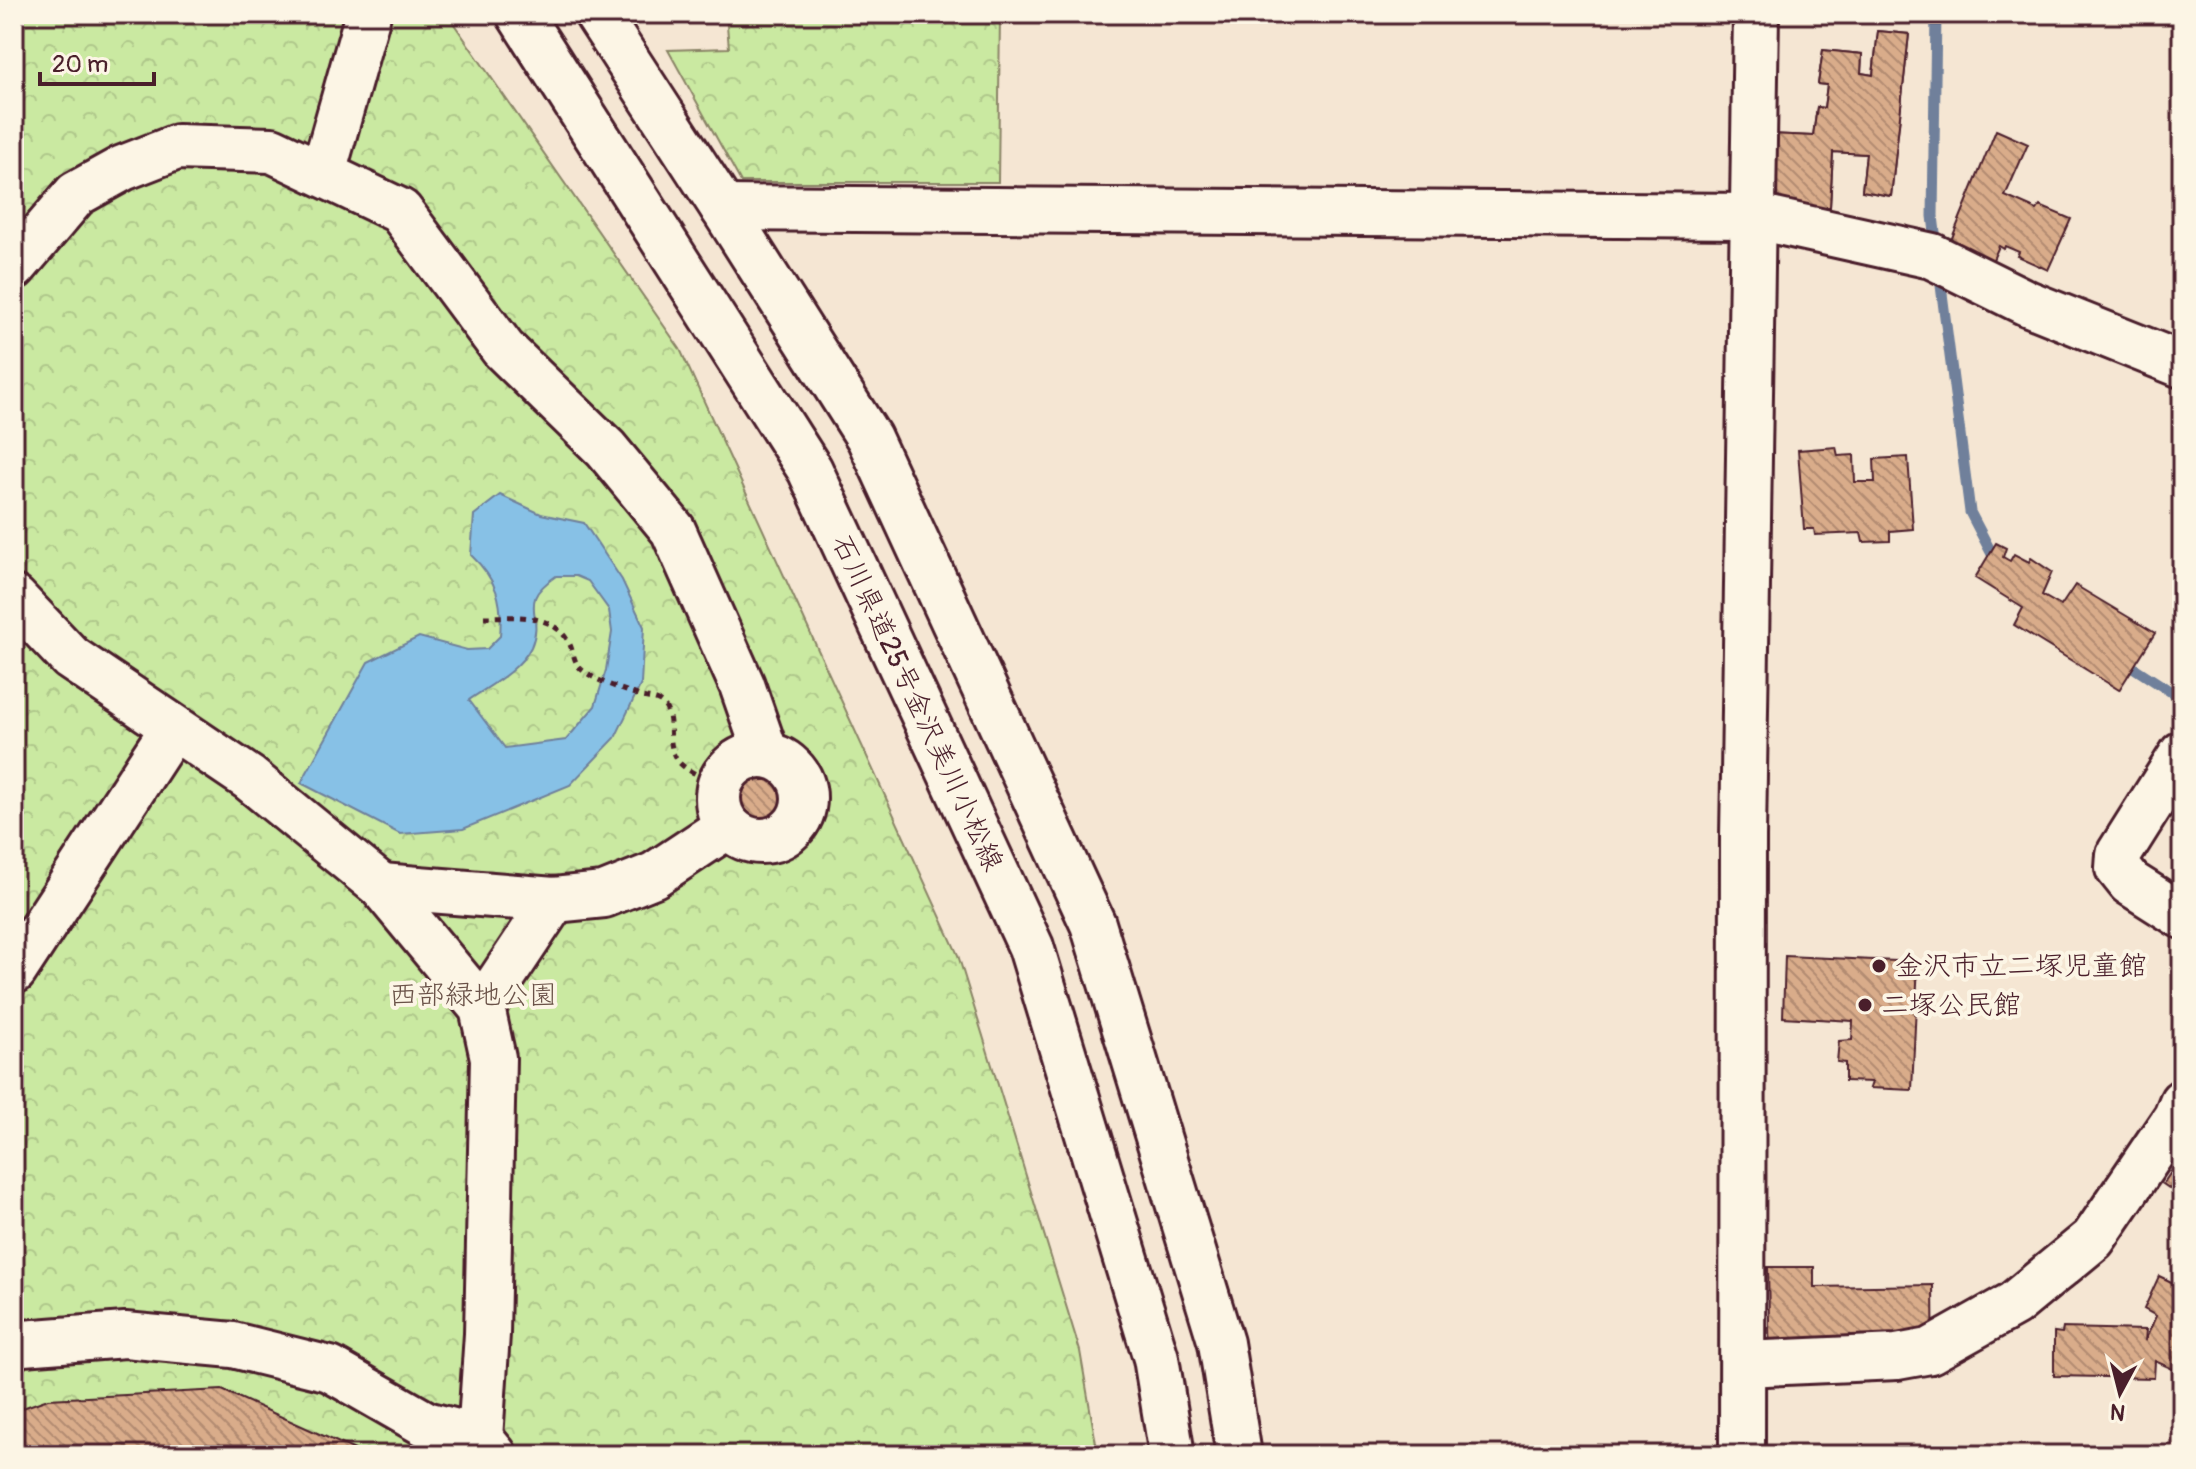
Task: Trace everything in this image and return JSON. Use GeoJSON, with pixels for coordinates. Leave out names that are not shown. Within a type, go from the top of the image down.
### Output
{"type":"FeatureCollection","features":[{"type":"Feature","properties":{"kind":"street"},"geometry":{"type":"LineString","coordinates":[[323,173],[368,14]]}},
{"type":"Feature","properties":{"kind":"street","name":"石川県道25号金沢美川小松線"},"geometry":{"type":"LineString","coordinates":[[519,14],[810,470],[1024,933],[1156,1358],[1172,1455]]}},
{"type":"Feature","properties":{"kind":"street"},"geometry":{"type":"LineString","coordinates":[[597,14],[869,438],[1093,924],[1221,1343],[1239,1455]]}},
{"type":"Feature","properties":{"kind":"street"},"geometry":{"type":"LineString","coordinates":[[1742,1455],[1743,837],[1756,14]]}},
{"type":"Feature","properties":{"kind":"street"},"geometry":{"type":"LineString","coordinates":[[14,267],[76,194],[123,168],[177,147],[272,150],[400,211],[503,349],[606,449],[673,530],[742,685],[766,754]]}},
{"type":"Feature","properties":{"kind":"street"},"geometry":{"type":"LineString","coordinates":[[723,208],[1752,216],[1932,256],[2027,303],[2182,365]]}},
{"type":"Feature","properties":{"kind":"street"},"geometry":{"type":"LineString","coordinates":[[14,598],[71,658],[249,778],[381,886],[482,1008],[493,1058],[487,1446],[426,1424],[330,1369],[233,1345],[125,1335],[17,1340]]}},
{"type":"Feature","properties":{"kind":"street"},"geometry":{"type":"LineString","coordinates":[[14,971],[173,728]]}},
{"type":"Feature","properties":{"kind":"street"},"geometry":{"type":"LineString","coordinates":[[766,754],[791,766],[800,778],[804,805],[792,829],[780,837],[753,841],[739,835],[724,805],[727,771],[738,761],[766,754]]}},
{"type":"Feature","properties":{"kind":"street"},"geometry":{"type":"LineString","coordinates":[[2182,754],[2119,854],[2118,868],[2130,883],[2182,916]]}},
{"type":"Feature","properties":{"kind":"street"},"geometry":{"type":"LineString","coordinates":[[381,886],[554,900],[604,895],[654,875],[724,805]]}},
{"type":"Feature","properties":{"kind":"street"},"geometry":{"type":"LineString","coordinates":[[482,1008],[554,900]]}},
{"type":"Feature","properties":{"kind":"street"},"geometry":{"type":"LineString","coordinates":[[1743,1364],[1897,1357],[1930,1351],[2014,1304],[2093,1239],[2176,1117],[2182,1102]]}},
{"type":"Feature","properties":{"kind":"path"},"geometry":{"type":"LineString","coordinates":[[484,617],[543,619],[570,642],[573,659],[581,670],[599,681],[659,701],[669,714],[670,738],[676,759],[724,805]]}},
{"type":"Feature","properties":{"kind":"green space","name":"西部緑地公園"},"geometry":{"type":"Polygon","coordinates":[[[14,14],[447,14],[680,349],[958,955],[1080,1351],[1098,1455],[14,1455],[14,14]]]}},
{"type":"Feature","properties":{"kind":"green space"},"geometry":{"type":"Polygon","coordinates":[[[726,14],[1000,14],[998,182],[741,182],[668,50],[729,48],[726,14]]]}},
{"type":"Feature","properties":{"kind":"water"},"geometry":{"type":"Polygon","coordinates":[[[500,495],[541,514],[584,523],[622,580],[644,627],[641,684],[615,738],[570,785],[463,829],[400,834],[301,783],[368,662],[419,637],[467,650],[487,649],[500,636],[496,592],[487,573],[471,555],[474,515],[500,495]],[[556,576],[537,594],[534,602],[535,635],[526,655],[503,677],[469,700],[505,748],[566,740],[595,706],[606,670],[612,632],[609,610],[588,581],[576,576],[556,576]]]}},
{"type":"Feature","properties":{"kind":"building"},"geometry":{"type":"Polygon","coordinates":[[[1878,31],[1909,34],[1891,196],[1862,191],[1866,154],[1833,152],[1830,207],[1827,207],[1826,219],[1767,197],[1768,134],[1813,136],[1817,107],[1824,108],[1827,85],[1818,84],[1823,50],[1862,54],[1861,73],[1873,75],[1878,31]]]}},
{"type":"Feature","properties":{"kind":"building"},"geometry":{"type":"Polygon","coordinates":[[[1878,31],[1909,34],[1891,196],[1862,191],[1866,154],[1833,152],[1830,207],[1827,207],[1826,219],[1767,197],[1768,134],[1813,136],[1817,107],[1824,108],[1827,85],[1818,84],[1823,50],[1862,54],[1861,73],[1873,75],[1878,31]]]}},
{"type":"Feature","properties":{"kind":"building"},"geometry":{"type":"Polygon","coordinates":[[[1996,130],[2028,144],[2005,196],[2037,210],[2040,206],[2071,219],[2048,270],[2017,256],[2019,252],[2005,246],[2004,249],[1999,246],[1987,273],[1945,255],[1996,130]]]}},
{"type":"Feature","properties":{"kind":"building"},"geometry":{"type":"Polygon","coordinates":[[[1836,447],[1838,456],[1854,455],[1855,482],[1875,482],[1874,459],[1908,457],[1913,529],[1890,531],[1890,541],[1863,542],[1861,533],[1815,535],[1814,529],[1804,529],[1798,450],[1836,447]]]}},
{"type":"Feature","properties":{"kind":"building"},"geometry":{"type":"Polygon","coordinates":[[[1996,543],[2006,548],[2003,557],[2010,561],[2014,554],[2029,562],[2031,558],[2052,572],[2042,595],[2061,606],[2075,585],[2155,633],[2119,690],[2014,625],[2023,608],[1975,578],[1996,543]]]}},
{"type":"Feature","properties":{"kind":"building"},"geometry":{"type":"Polygon","coordinates":[[[781,779],[794,799],[774,821],[747,823],[737,806],[748,781],[781,779]]]}},
{"type":"Feature","properties":{"kind":"building"},"geometry":{"type":"Polygon","coordinates":[[[1785,956],[1918,962],[1912,1090],[1870,1088],[1872,1082],[1845,1081],[1845,1063],[1837,1062],[1839,1041],[1852,1040],[1853,1021],[1783,1017],[1785,956]]]}},
{"type":"Feature","properties":{"kind":"building"},"geometry":{"type":"Polygon","coordinates":[[[2182,1156],[2182,1197],[2163,1184],[2182,1156]]]}},
{"type":"Feature","properties":{"kind":"building"},"geometry":{"type":"Polygon","coordinates":[[[1768,1267],[1814,1267],[1814,1287],[1933,1285],[1934,1375],[1770,1377],[1768,1267]]]}},
{"type":"Feature","properties":{"kind":"building"},"geometry":{"type":"Polygon","coordinates":[[[2159,1276],[2182,1287],[2182,1373],[2155,1361],[2154,1378],[2054,1376],[2054,1332],[2062,1333],[2063,1328],[2146,1330],[2145,1341],[2156,1316],[2144,1309],[2159,1276]]]}},
{"type":"Feature","properties":{"kind":"building"},"geometry":{"type":"Polygon","coordinates":[[[222,1390],[366,1455],[14,1455],[14,1411],[48,1399],[222,1390]]]}},
{"type":"Feature","properties":{"kind":"waterway"},"geometry":{"type":"LineString","coordinates":[[1936,14],[1933,216],[1937,249]]}},
{"type":"Feature","properties":{"kind":"waterway"},"geometry":{"type":"LineString","coordinates":[[1939,270],[1970,512],[1993,556],[2000,563]]}},
{"type":"Feature","properties":{"kind":"waterway"},"geometry":{"type":"LineString","coordinates":[[2122,660],[2182,699]]}},
{"type":"Feature","properties":{"kind":"place","name":"金沢市立二塚児童館"},"geometry":{"type":"Point","coordinates":[1879,966]}},
{"type":"Feature","properties":{"kind":"place","name":"二塚公民館"},"geometry":{"type":"Point","coordinates":[1865,1005]}}]}
